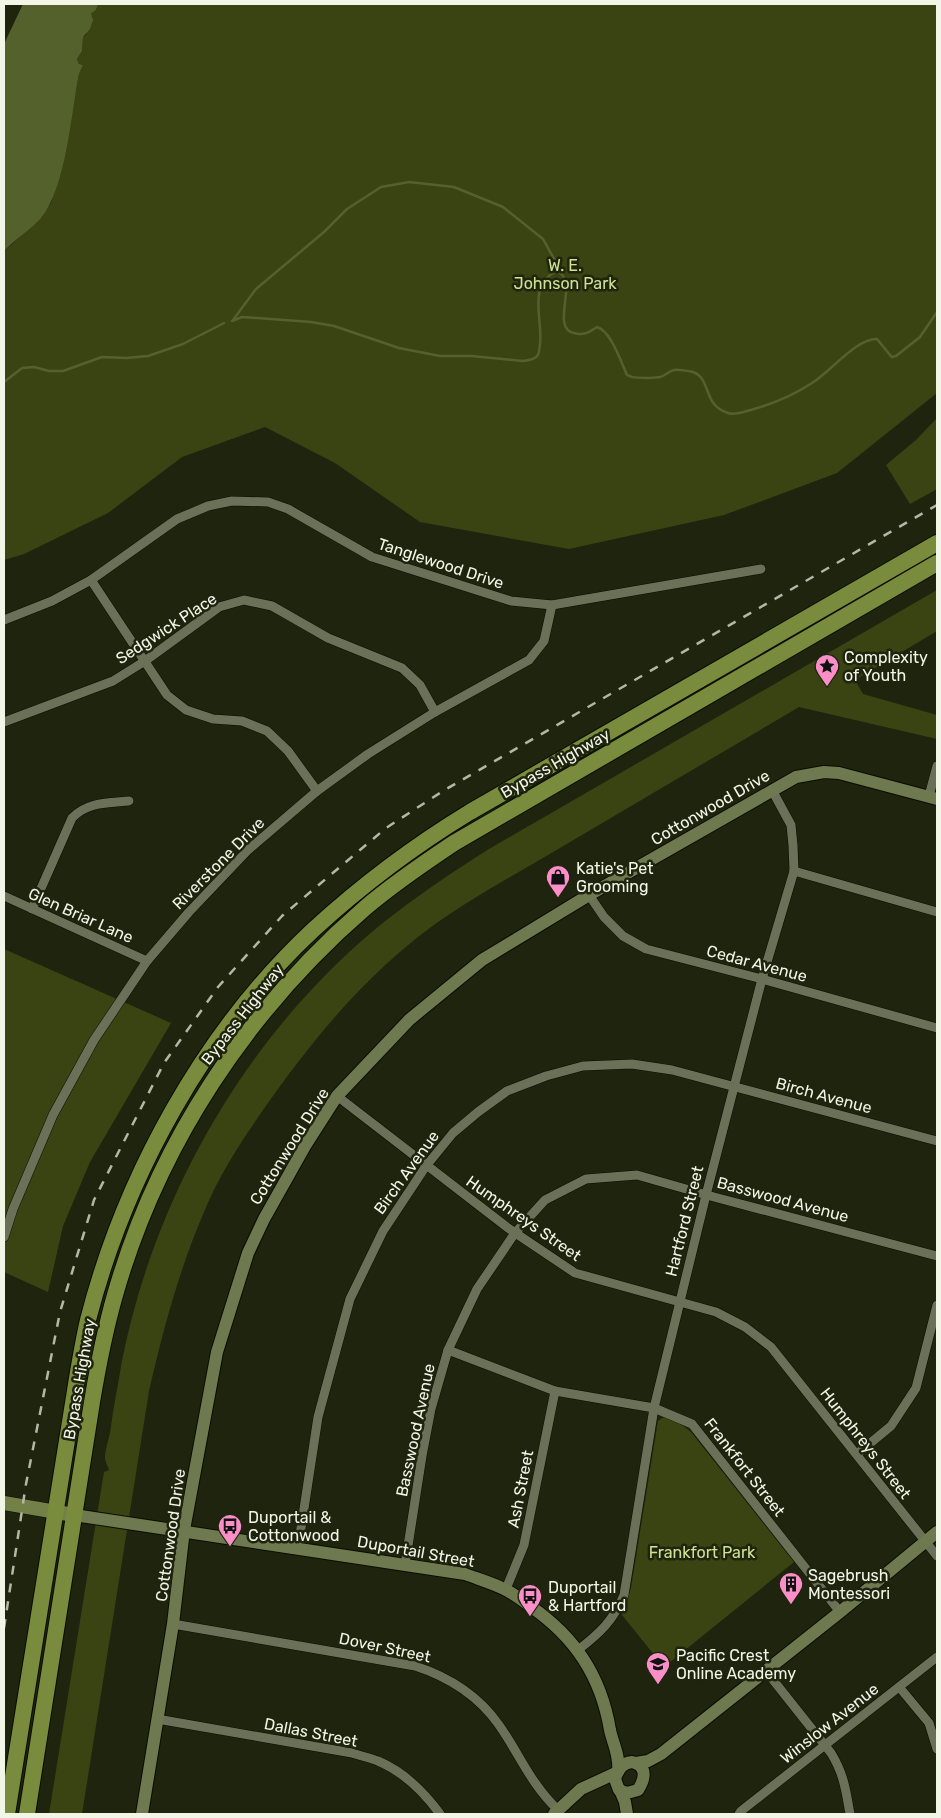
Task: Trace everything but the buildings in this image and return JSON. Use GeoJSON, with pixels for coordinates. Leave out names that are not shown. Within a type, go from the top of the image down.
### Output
{"type":"FeatureCollection","features":[{"type":"Feature","properties":{"kind":"highway","name":"Bypass Highway"},"geometry":{"type":"LineString","coordinates":[[8,1814],[88,1321],[123,1212],[145,1163],[187,1086],[218,1040],[279,965],[312,930],[384,869],[429,837],[937,543]]}},
{"type":"Feature","properties":{"kind":"highway","name":"Bypass Highway"},"geometry":{"type":"LineString","coordinates":[[27,1814],[74,1514],[107,1326],[127,1256],[160,1175],[180,1136],[223,1066],[249,1029],[305,964],[366,907],[421,865],[454,843],[937,564]]}},
{"type":"Feature","properties":{"kind":"main road","name":"Duportail Street"},"geometry":{"type":"LineString","coordinates":[[4,1503],[74,1514]]}},
{"type":"Feature","properties":{"kind":"street","name":"Tanglewood Drive"},"geometry":{"type":"LineString","coordinates":[[4,620],[52,601],[91,580],[177,519],[192,512],[232,501],[268,502],[288,509],[372,557],[511,601],[552,605],[761,569]]}},
{"type":"Feature","properties":{"kind":"street"},"geometry":{"type":"LineString","coordinates":[[91,580],[167,694],[186,710],[213,719],[242,721],[267,731],[288,751],[317,791]]}},
{"type":"Feature","properties":{"kind":"street","name":"Sedgwick Place"},"geometry":{"type":"LineString","coordinates":[[4,722],[113,681],[145,661],[219,607],[244,600],[272,606],[328,638],[402,668],[420,685],[435,712]]}},
{"type":"Feature","properties":{"kind":"street","name":"Riverstone Drive"},"geometry":{"type":"LineString","coordinates":[[4,1237],[13,1209],[54,1115],[94,1040],[147,961],[188,912],[248,850],[317,791],[368,754],[435,712],[528,660],[544,641],[552,605]]}},
{"type":"Feature","properties":{"kind":"street"},"geometry":{"type":"LineString","coordinates":[[933,798],[937,766]]}},
{"type":"Feature","properties":{"kind":"street","name":"Cottonwood Drive"},"geometry":{"type":"LineString","coordinates":[[144,1814],[173,1624],[184,1530],[217,1352],[248,1253],[264,1219],[296,1162],[338,1096],[409,1020],[482,960],[589,895],[796,777],[824,772],[839,773],[933,798]]}},
{"type":"Feature","properties":{"kind":"street","name":"Hartford Street"},"geometry":{"type":"LineString","coordinates":[[578,1650],[606,1627],[617,1612],[624,1595],[654,1408],[679,1301],[762,979],[794,871],[791,826],[772,790]]}},
{"type":"Feature","properties":{"kind":"street"},"geometry":{"type":"LineString","coordinates":[[32,909],[72,818],[87,806],[129,801]]}},
{"type":"Feature","properties":{"kind":"street"},"geometry":{"type":"LineString","coordinates":[[794,871],[937,912]]}},
{"type":"Feature","properties":{"kind":"street","name":"Cedar Avenue"},"geometry":{"type":"LineString","coordinates":[[589,895],[604,917],[623,936],[646,949],[937,1028]]}},
{"type":"Feature","properties":{"kind":"street","name":"Glen Briar Lane"},"geometry":{"type":"LineString","coordinates":[[4,896],[147,961]]}},
{"type":"Feature","properties":{"kind":"street","name":"Birch Avenue"},"geometry":{"type":"LineString","coordinates":[[298,1548],[318,1417],[350,1299],[382,1231],[426,1166],[453,1133],[507,1091],[546,1076],[583,1066],[632,1064],[672,1070],[937,1142]]}},
{"type":"Feature","properties":{"kind":"street","name":"Humphreys Street"},"geometry":{"type":"LineString","coordinates":[[338,1096],[515,1234],[575,1273],[716,1312],[745,1327],[771,1347],[937,1556]]}},
{"type":"Feature","properties":{"kind":"street","name":"Basswood Avenue"},"geometry":{"type":"LineString","coordinates":[[405,1565],[431,1409],[448,1350],[477,1289],[515,1234],[545,1200],[586,1178],[637,1175],[937,1256]]}},
{"type":"Feature","properties":{"kind":"street"},"geometry":{"type":"LineString","coordinates":[[856,1454],[891,1426],[916,1388],[937,1305]]}},
{"type":"Feature","properties":{"kind":"street","name":"Frankfort Street"},"geometry":{"type":"LineString","coordinates":[[448,1350],[554,1391],[654,1408],[692,1424],[840,1612]]}},
{"type":"Feature","properties":{"kind":"street","name":"Ash Street"},"geometry":{"type":"LineString","coordinates":[[506,1590],[524,1545],[554,1391]]}},
{"type":"Feature","properties":{"kind":"street","name":"Duportail Street"},"geometry":{"type":"LineString","coordinates":[[74,1514],[465,1574],[506,1590],[548,1619],[578,1650],[598,1684],[618,1755],[618,1771]]}},
{"type":"Feature","properties":{"kind":"street"},"geometry":{"type":"LineString","coordinates":[[556,1812],[584,1787],[609,1777],[628,1763],[643,1763],[655,1758],[840,1612],[937,1532]]}},
{"type":"Feature","properties":{"kind":"street","name":"Dover Street"},"geometry":{"type":"LineString","coordinates":[[173,1624],[415,1666],[434,1672],[465,1690],[487,1710],[499,1724],[543,1796],[556,1812]]}},
{"type":"Feature","properties":{"kind":"street","name":"Winslow Avenue"},"geometry":{"type":"LineString","coordinates":[[740,1814],[741,1811],[900,1688],[937,1657]]}},
{"type":"Feature","properties":{"kind":"street"},"geometry":{"type":"LineString","coordinates":[[766,1671],[840,1768],[845,1783],[850,1814]]}},
{"type":"Feature","properties":{"kind":"street"},"geometry":{"type":"LineString","coordinates":[[900,1688],[929,1723],[937,1749]]}},
{"type":"Feature","properties":{"kind":"street","name":"Duportail Street"},"geometry":{"type":"LineString","coordinates":[[608,1717],[624,1748],[636,1763]]}},
{"type":"Feature","properties":{"kind":"street","name":"Dallas Street"},"geometry":{"type":"LineString","coordinates":[[157,1719],[352,1753],[378,1761],[408,1779],[427,1797],[440,1814]]}},
{"type":"Feature","properties":{"kind":"street"},"geometry":{"type":"LineString","coordinates":[[568,1800],[583,1793],[601,1789],[631,1793],[681,1738]]}},
{"type":"Feature","properties":{"kind":"street"},"geometry":{"type":"LineString","coordinates":[[635,1814],[634,1802],[644,1777],[643,1769],[636,1763]]}},
{"type":"Feature","properties":{"kind":"street"},"geometry":{"type":"LineString","coordinates":[[618,1771],[615,1779],[625,1802],[627,1814]]}},
{"type":"Feature","properties":{"kind":"green space","name":"W. E. Johnson Park"},"geometry":{"type":"Polygon","coordinates":[[[98,4],[937,4],[937,393],[837,473],[724,515],[569,549],[420,522],[335,463],[265,427],[182,457],[108,513],[24,554],[4,560],[4,251],[36,223],[51,203],[64,154],[79,74],[83,65],[79,64],[77,59],[82,51],[83,37],[86,35],[91,14],[96,10],[98,4]]]}},
{"type":"Feature","properties":{"kind":"green space"},"geometry":{"type":"Polygon","coordinates":[[[937,418],[937,489],[910,504],[886,465],[916,440],[937,418]]]}},
{"type":"Feature","properties":{"kind":"green space"},"geometry":{"type":"Polygon","coordinates":[[[937,590],[937,631],[855,680],[863,694],[937,715],[937,739],[799,707],[490,889],[435,924],[374,975],[315,1040],[280,1086],[216,1185],[179,1278],[149,1391],[82,1814],[49,1814],[104,1472],[109,1470],[105,1459],[106,1449],[122,1361],[137,1299],[158,1238],[183,1179],[213,1122],[248,1068],[288,1016],[331,969],[379,926],[433,886],[489,849],[937,590]]]}},
{"type":"Feature","properties":{"kind":"green space"},"geometry":{"type":"Polygon","coordinates":[[[4,949],[171,1023],[90,1162],[63,1226],[48,1292],[4,1272],[4,949]]]}},
{"type":"Feature","properties":{"kind":"green space","name":"Frankfort Park"},"geometry":{"type":"Polygon","coordinates":[[[664,1417],[675,1420],[691,1432],[794,1562],[664,1667],[622,1615],[631,1588],[658,1421],[664,1417]]]}},
{"type":"Feature","properties":{"kind":"shaded area"},"geometry":{"type":"Polygon","coordinates":[[[23,4],[98,4],[96,10],[91,14],[93,20],[90,29],[83,37],[82,51],[77,59],[79,64],[83,65],[79,74],[62,170],[56,188],[41,218],[4,251],[4,44],[23,4]]]}},
{"type":"Feature","properties":{"kind":"waterway"},"geometry":{"type":"LineString","coordinates":[[233,320],[256,289],[324,232],[347,209],[381,187],[409,182],[454,187],[503,207],[543,239],[562,273]]}},
{"type":"Feature","properties":{"kind":"waterway"},"geometry":{"type":"LineString","coordinates":[[232,321],[242,317],[311,322],[334,326],[399,348],[440,356],[531,360],[539,353],[539,295],[547,278],[556,271],[563,275],[566,283],[564,322],[567,329],[581,334],[597,327],[602,330],[607,334],[619,355],[627,375],[643,378],[660,377],[676,370],[684,370],[699,375],[714,404],[720,409],[734,414],[769,404],[798,391],[819,378],[852,350],[869,340],[877,339],[892,357],[896,356],[920,337],[937,312]]}},
{"type":"Feature","properties":{"kind":"waterway"},"geometry":{"type":"LineString","coordinates":[[4,382],[22,368],[34,367],[49,371],[63,371],[102,357],[126,358],[148,356],[183,344],[224,323]]}},
{"type":"Feature","properties":{"kind":"railway"},"geometry":{"type":"LineString","coordinates":[[4,1628],[26,1484],[60,1312],[94,1200],[164,1063],[218,987],[282,916],[386,828],[443,791],[937,505]]}},
{"type":"Feature","properties":{"kind":"place","name":"Complexity of Youth"},"geometry":{"type":"Point","coordinates":[827,687]}},
{"type":"Feature","properties":{"kind":"place","name":"Katie's Pet Grooming"},"geometry":{"type":"Point","coordinates":[558,898]}},
{"type":"Feature","properties":{"kind":"place","name":"Duportail & Cottonwood"},"geometry":{"type":"Point","coordinates":[230,1547]}},
{"type":"Feature","properties":{"kind":"place","name":"Sagebrush Montessori"},"geometry":{"type":"Point","coordinates":[791,1605]}},
{"type":"Feature","properties":{"kind":"place","name":"Duportail & Hartford"},"geometry":{"type":"Point","coordinates":[530,1617]}},
{"type":"Feature","properties":{"kind":"place","name":"Pacific Crest Online Academy"},"geometry":{"type":"Point","coordinates":[658,1685]}}]}
